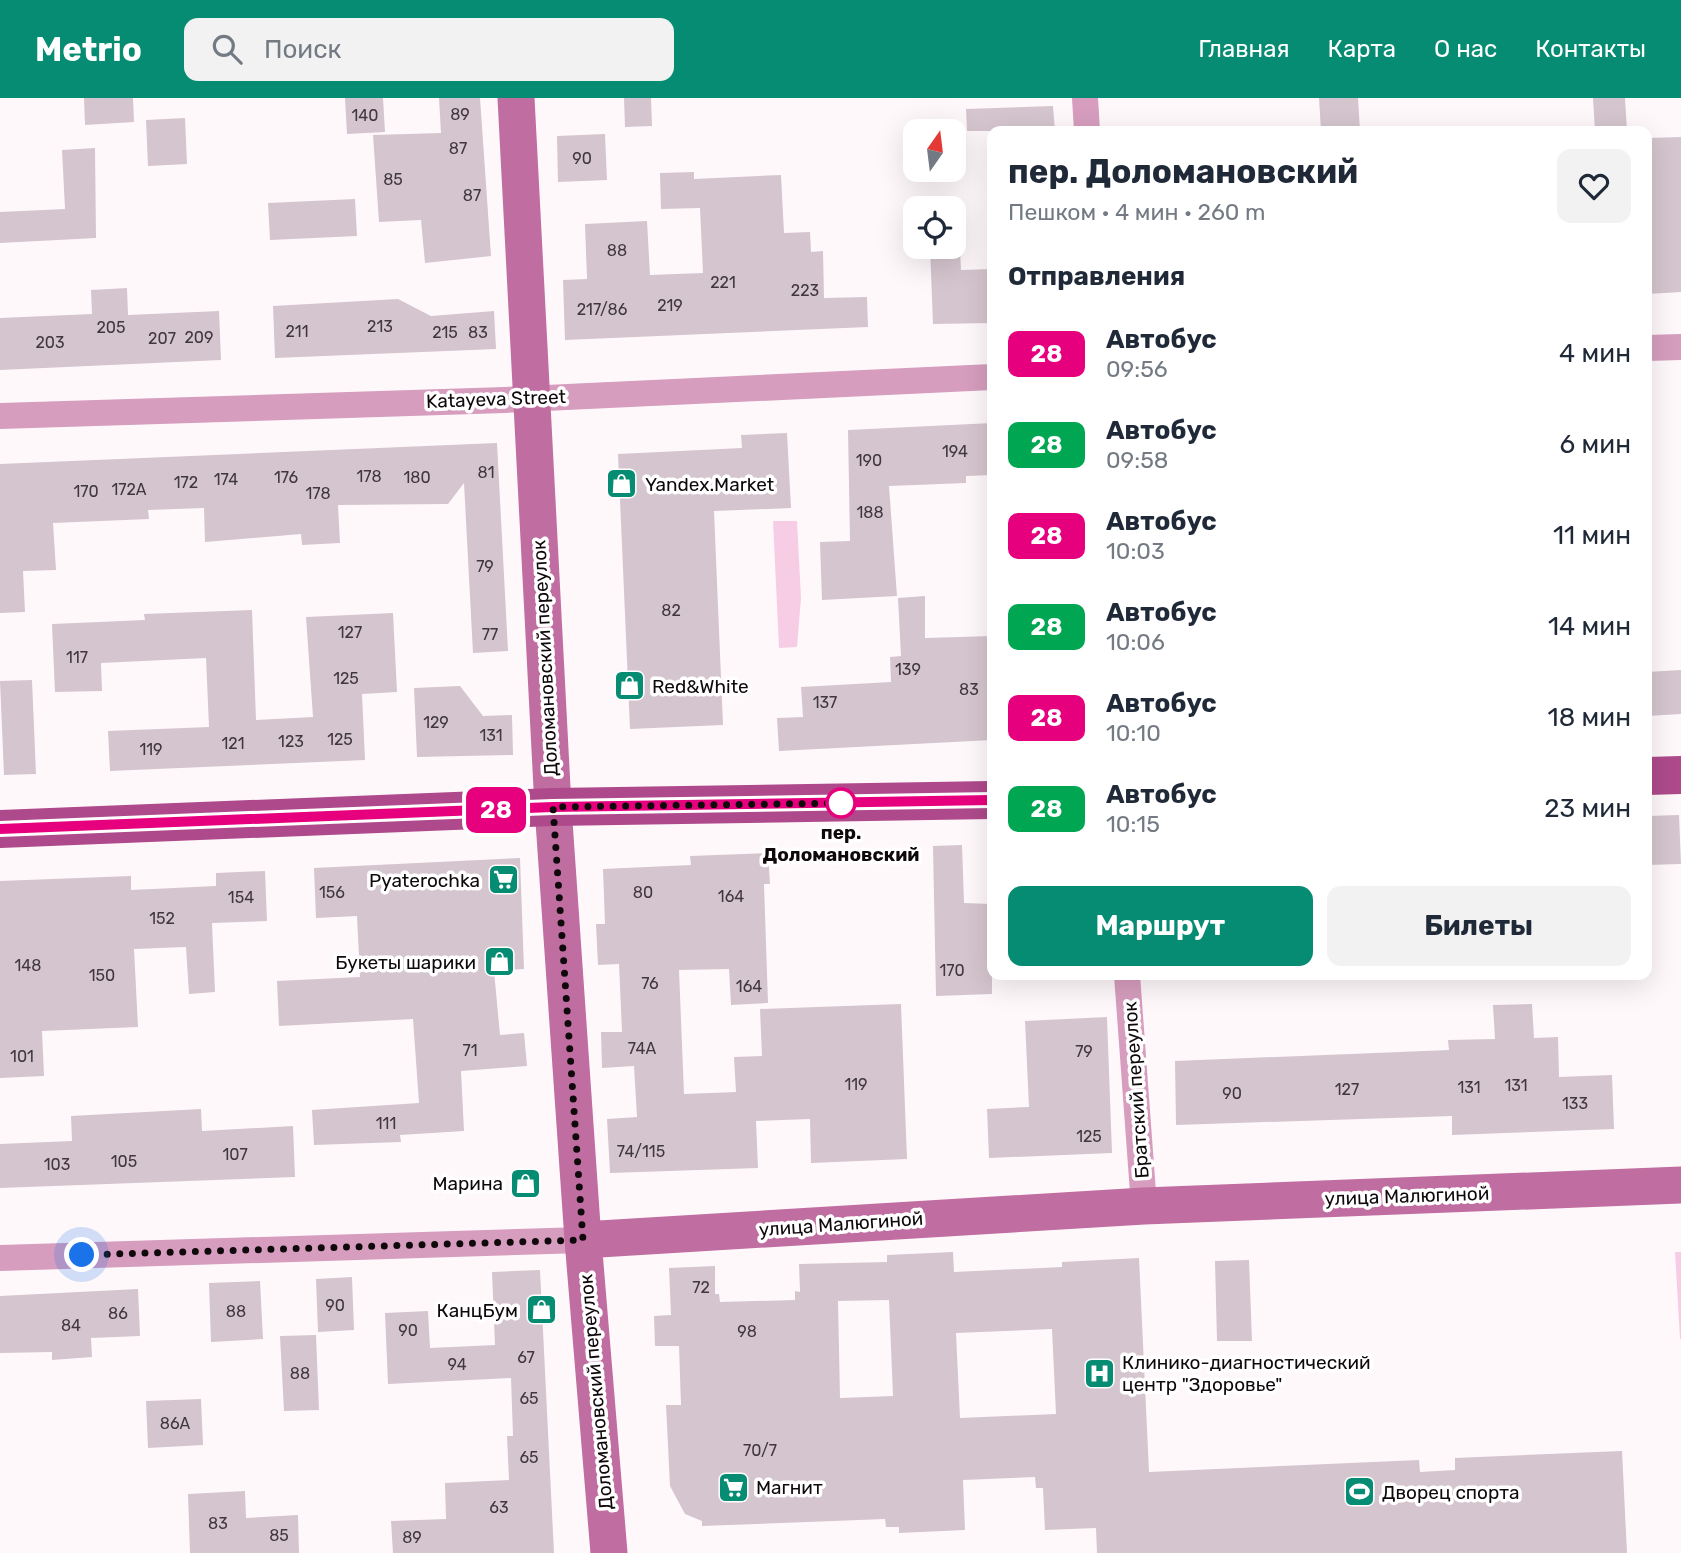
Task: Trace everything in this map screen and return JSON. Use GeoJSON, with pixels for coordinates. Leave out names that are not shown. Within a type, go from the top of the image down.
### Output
{"type":"FeatureCollection","features":[{"type":"Feature","properties":{"kind":"main road","name":"Доломановский переулок"},"geometry":{"type":"LineString","coordinates":[[516,98],[553,807],[583,1240],[609,1553]]}},
{"type":"Feature","properties":{"kind":"main road"},"geometry":{"type":"LineString","coordinates":[[1652,776],[1681,775]]}},
{"type":"Feature","properties":{"kind":"main road"},"geometry":{"type":"LineString","coordinates":[[0,829],[553,807],[987,800]]}},
{"type":"Feature","properties":{"kind":"main road","name":"улица Малюгиной"},"geometry":{"type":"LineString","coordinates":[[583,1240],[1144,1206],[1681,1185]]}},
{"type":"Feature","properties":{"kind":"street"},"geometry":{"type":"LineString","coordinates":[[1085,98],[1087,126]]}},
{"type":"Feature","properties":{"kind":"street"},"geometry":{"type":"LineString","coordinates":[[1652,348],[1681,347]]}},
{"type":"Feature","properties":{"kind":"street","name":"Katayeva Street"},"geometry":{"type":"LineString","coordinates":[[0,416],[533,398],[987,377]]}},
{"type":"Feature","properties":{"kind":"street","name":"Братский переулок"},"geometry":{"type":"LineString","coordinates":[[1128,980],[1144,1206]]}},
{"type":"Feature","properties":{"kind":"street","name":"улица Малюгиной"},"geometry":{"type":"LineString","coordinates":[[0,1258],[583,1240]]}},
{"type":"Feature","properties":{"kind":"shaded area"},"geometry":{"type":"Polygon","coordinates":[[[773,521],[797,521],[801,598],[797,647],[779,648],[773,521]]]}},
{"type":"Feature","properties":{"kind":"shaded area"},"geometry":{"type":"Polygon","coordinates":[[[1675,1252],[1681,1252],[1681,1339],[1680,1339],[1675,1252]]]}},
{"type":"Feature","properties":{"kind":"building"},"geometry":{"type":"Polygon","coordinates":[[[84,98],[133,98],[134,122],[85,125],[84,98]]]}},
{"type":"Feature","properties":{"kind":"building"},"geometry":{"type":"Polygon","coordinates":[[[345,98],[383,98],[385,132],[347,134],[345,98]]]}},
{"type":"Feature","properties":{"kind":"building"},"geometry":{"type":"Polygon","coordinates":[[[439,98],[480,98],[491,256],[425,263],[421,220],[379,222],[373,135],[441,133],[439,98]]]}},
{"type":"Feature","properties":{"kind":"building"},"geometry":{"type":"Polygon","coordinates":[[[624,98],[651,98],[652,126],[625,127],[624,98]]]}},
{"type":"Feature","properties":{"kind":"building"},"geometry":{"type":"Polygon","coordinates":[[[1319,98],[1358,98],[1360,126],[1321,126],[1319,98]]]}},
{"type":"Feature","properties":{"kind":"building"},"geometry":{"type":"Polygon","coordinates":[[[1593,98],[1625,98],[1627,126],[1595,126],[1593,98]]]}},
{"type":"Feature","properties":{"kind":"building"},"geometry":{"type":"Polygon","coordinates":[[[1053,106],[1055,126],[987,126],[987,131],[967,131],[966,109],[1053,106]]]}},
{"type":"Feature","properties":{"kind":"building"},"geometry":{"type":"Polygon","coordinates":[[[185,118],[187,164],[148,166],[146,120],[185,118]]]}},
{"type":"Feature","properties":{"kind":"building"},"geometry":{"type":"Polygon","coordinates":[[[605,134],[607,180],[558,182],[557,136],[605,134]]]}},
{"type":"Feature","properties":{"kind":"building"},"geometry":{"type":"Polygon","coordinates":[[[1681,137],[1681,292],[1652,294],[1652,138],[1681,137]]]}},
{"type":"Feature","properties":{"kind":"building"},"geometry":{"type":"Polygon","coordinates":[[[95,148],[96,238],[0,243],[0,212],[65,209],[62,150],[95,148]]]}},
{"type":"Feature","properties":{"kind":"building"},"geometry":{"type":"Polygon","coordinates":[[[694,172],[694,179],[781,175],[784,233],[810,232],[811,252],[823,251],[824,298],[867,297],[868,327],[565,340],[563,280],[587,279],[585,224],[647,221],[650,275],[703,273],[700,208],[661,209],[660,173],[694,172]]]}},
{"type":"Feature","properties":{"kind":"building"},"geometry":{"type":"Polygon","coordinates":[[[355,199],[357,236],[270,240],[268,203],[355,199]]]}},
{"type":"Feature","properties":{"kind":"building"},"geometry":{"type":"Polygon","coordinates":[[[930,259],[961,259],[961,270],[987,269],[987,323],[933,324],[930,259]]]}},
{"type":"Feature","properties":{"kind":"building"},"geometry":{"type":"Polygon","coordinates":[[[127,288],[128,315],[219,311],[221,360],[0,370],[0,318],[92,314],[91,290],[127,288]]]}},
{"type":"Feature","properties":{"kind":"building"},"geometry":{"type":"Polygon","coordinates":[[[398,299],[431,316],[494,311],[496,349],[275,358],[273,306],[398,299]]]}},
{"type":"Feature","properties":{"kind":"building"},"geometry":{"type":"Polygon","coordinates":[[[987,423],[987,475],[966,476],[966,483],[889,486],[897,596],[822,600],[820,542],[850,541],[848,430],[987,423]]]}},
{"type":"Feature","properties":{"kind":"building"},"geometry":{"type":"Polygon","coordinates":[[[787,433],[791,508],[714,511],[723,725],[630,729],[618,454],[742,448],[741,435],[787,433]]]}},
{"type":"Feature","properties":{"kind":"building"},"geometry":{"type":"Polygon","coordinates":[[[497,443],[508,651],[473,653],[464,483],[448,504],[338,505],[340,543],[302,545],[301,534],[205,542],[204,508],[148,510],[149,519],[53,523],[56,570],[23,571],[25,612],[0,613],[0,464],[497,443]]]}},
{"type":"Feature","properties":{"kind":"building"},"geometry":{"type":"Polygon","coordinates":[[[925,596],[925,638],[987,636],[987,740],[779,751],[777,718],[803,717],[801,687],[891,682],[890,657],[901,656],[898,598],[925,596]]]}},
{"type":"Feature","properties":{"kind":"building"},"geometry":{"type":"Polygon","coordinates":[[[252,610],[256,720],[313,717],[306,617],[393,613],[397,692],[362,694],[365,760],[110,771],[108,731],[209,727],[206,658],[101,663],[102,691],[55,692],[52,624],[145,620],[144,614],[252,610]]]}},
{"type":"Feature","properties":{"kind":"building"},"geometry":{"type":"Polygon","coordinates":[[[1681,670],[1681,714],[1652,716],[1652,672],[1681,670]]]}},
{"type":"Feature","properties":{"kind":"building"},"geometry":{"type":"Polygon","coordinates":[[[32,680],[36,774],[4,775],[0,681],[32,680]]]}},
{"type":"Feature","properties":{"kind":"building"},"geometry":{"type":"Polygon","coordinates":[[[460,686],[483,716],[512,715],[513,755],[417,757],[414,688],[460,686]]]}},
{"type":"Feature","properties":{"kind":"building"},"geometry":{"type":"Polygon","coordinates":[[[1679,815],[1681,864],[1652,865],[1652,816],[1679,815]]]}},
{"type":"Feature","properties":{"kind":"building"},"geometry":{"type":"Polygon","coordinates":[[[962,845],[964,903],[987,904],[987,980],[992,980],[992,994],[936,996],[933,846],[962,845]]]}},
{"type":"Feature","properties":{"kind":"building"},"geometry":{"type":"Polygon","coordinates":[[[768,853],[770,884],[764,884],[768,1003],[731,1005],[729,969],[679,970],[684,1094],[736,1092],[734,1057],[762,1056],[760,1009],[901,1004],[907,1159],[811,1163],[810,1119],[756,1121],[758,1168],[610,1173],[607,1119],[637,1117],[634,1066],[602,1068],[601,1032],[622,1032],[619,964],[598,965],[596,924],[605,924],[603,869],[691,865],[690,856],[768,853]]]}},
{"type":"Feature","properties":{"kind":"building"},"geometry":{"type":"Polygon","coordinates":[[[520,858],[524,969],[494,971],[500,1035],[524,1033],[527,1066],[461,1071],[464,1131],[400,1135],[401,1142],[314,1145],[312,1110],[419,1103],[413,1019],[279,1026],[277,981],[360,977],[357,916],[316,918],[314,868],[520,858]]]}},
{"type":"Feature","properties":{"kind":"building"},"geometry":{"type":"Polygon","coordinates":[[[265,871],[267,921],[212,923],[215,992],[189,994],[186,947],[134,949],[138,1027],[42,1031],[44,1076],[0,1078],[0,881],[131,876],[131,890],[216,886],[216,873],[265,871]]]}},
{"type":"Feature","properties":{"kind":"building"},"geometry":{"type":"Polygon","coordinates":[[[1532,1004],[1534,1038],[1558,1037],[1559,1077],[1612,1075],[1614,1129],[1452,1135],[1452,1116],[1176,1125],[1175,1061],[1449,1050],[1448,1040],[1495,1039],[1493,1005],[1532,1004]]]}},
{"type":"Feature","properties":{"kind":"building"},"geometry":{"type":"Polygon","coordinates":[[[1107,1017],[1112,1153],[989,1158],[987,1109],[1029,1107],[1025,1021],[1107,1017]]]}},
{"type":"Feature","properties":{"kind":"building"},"geometry":{"type":"Polygon","coordinates":[[[201,1109],[202,1131],[293,1126],[295,1177],[0,1188],[0,1144],[72,1141],[71,1116],[201,1109]]]}},
{"type":"Feature","properties":{"kind":"building"},"geometry":{"type":"Polygon","coordinates":[[[953,1252],[954,1272],[1062,1267],[1062,1262],[1139,1258],[1149,1472],[1419,1460],[1420,1472],[1455,1470],[1455,1458],[1622,1451],[1627,1553],[1097,1553],[1096,1528],[1045,1530],[1043,1488],[1036,1488],[1035,1477],[963,1480],[965,1530],[899,1533],[899,1527],[886,1527],[885,1519],[702,1526],[702,1521],[685,1514],[670,1486],[666,1405],[681,1405],[679,1346],[655,1346],[654,1316],[671,1315],[669,1268],[715,1266],[715,1294],[719,1294],[720,1302],[795,1300],[795,1291],[800,1292],[799,1264],[887,1262],[887,1255],[953,1252]],[[889,1300],[838,1301],[840,1398],[893,1396],[889,1300]],[[1052,1329],[956,1333],[960,1418],[1056,1414],[1052,1329]]]}},
{"type":"Feature","properties":{"kind":"building"},"geometry":{"type":"Polygon","coordinates":[[[1249,1260],[1252,1341],[1217,1341],[1215,1261],[1249,1260]]]}},
{"type":"Feature","properties":{"kind":"building"},"geometry":{"type":"Polygon","coordinates":[[[540,1270],[554,1553],[393,1553],[391,1521],[446,1519],[445,1483],[509,1480],[507,1436],[513,1436],[511,1378],[388,1384],[385,1313],[428,1311],[430,1348],[495,1345],[492,1272],[540,1270]]]}},
{"type":"Feature","properties":{"kind":"building"},"geometry":{"type":"Polygon","coordinates":[[[352,1277],[354,1330],[318,1332],[316,1279],[352,1277]]]}},
{"type":"Feature","properties":{"kind":"building"},"geometry":{"type":"Polygon","coordinates":[[[260,1281],[263,1339],[211,1342],[209,1283],[260,1281]]]}},
{"type":"Feature","properties":{"kind":"building"},"geometry":{"type":"Polygon","coordinates":[[[138,1289],[140,1336],[91,1338],[92,1357],[52,1360],[52,1352],[0,1353],[0,1296],[138,1289]]]}},
{"type":"Feature","properties":{"kind":"building"},"geometry":{"type":"Polygon","coordinates":[[[316,1335],[319,1410],[284,1411],[280,1336],[316,1335]]]}},
{"type":"Feature","properties":{"kind":"building"},"geometry":{"type":"Polygon","coordinates":[[[201,1399],[203,1445],[148,1448],[146,1401],[201,1399]]]}},
{"type":"Feature","properties":{"kind":"building"},"geometry":{"type":"Polygon","coordinates":[[[245,1491],[246,1518],[298,1515],[299,1553],[190,1553],[188,1494],[245,1491]]]}},
{"type":"Feature","properties":{"kind":"bus line","name":"28"},"geometry":{"type":"LineString","coordinates":[[0,829],[553,807],[987,800]]}},
{"type":"Feature","properties":{"kind":"place","name":"Yandex.Market"},"geometry":{"type":"Point","coordinates":[622,484]}},
{"type":"Feature","properties":{"kind":"place","name":"Red&White"},"geometry":{"type":"Point","coordinates":[629,686]}},
{"type":"Feature","properties":{"kind":"place","name":"пер. Доломановский"},"geometry":{"type":"Point","coordinates":[841,803]}},
{"type":"Feature","properties":{"kind":"place","name":"Pyaterochka"},"geometry":{"type":"Point","coordinates":[503,880]}},
{"type":"Feature","properties":{"kind":"place","name":"Букеты шарики"},"geometry":{"type":"Point","coordinates":[499,962]}},
{"type":"Feature","properties":{"kind":"place","name":"Марина"},"geometry":{"type":"Point","coordinates":[526,1183]}},
{"type":"Feature","properties":{"kind":"place","name":"КанцБум"},"geometry":{"type":"Point","coordinates":[541,1310]}},
{"type":"Feature","properties":{"kind":"place","name":"Клинико-диагностический центр \"Здоровье\""},"geometry":{"type":"Point","coordinates":[1099,1373]}},
{"type":"Feature","properties":{"kind":"place","name":"Магнит"},"geometry":{"type":"Point","coordinates":[733,1487]}},
{"type":"Feature","properties":{"kind":"place","name":"Дворец спорта"},"geometry":{"type":"Point","coordinates":[1359,1492]}},
{"type":"Feature","properties":{"kind":"route"},"geometry":{"type":"LineString","coordinates":[[82,1255],[583,1240],[553,807],[854,803],[841,803]]}}]}
